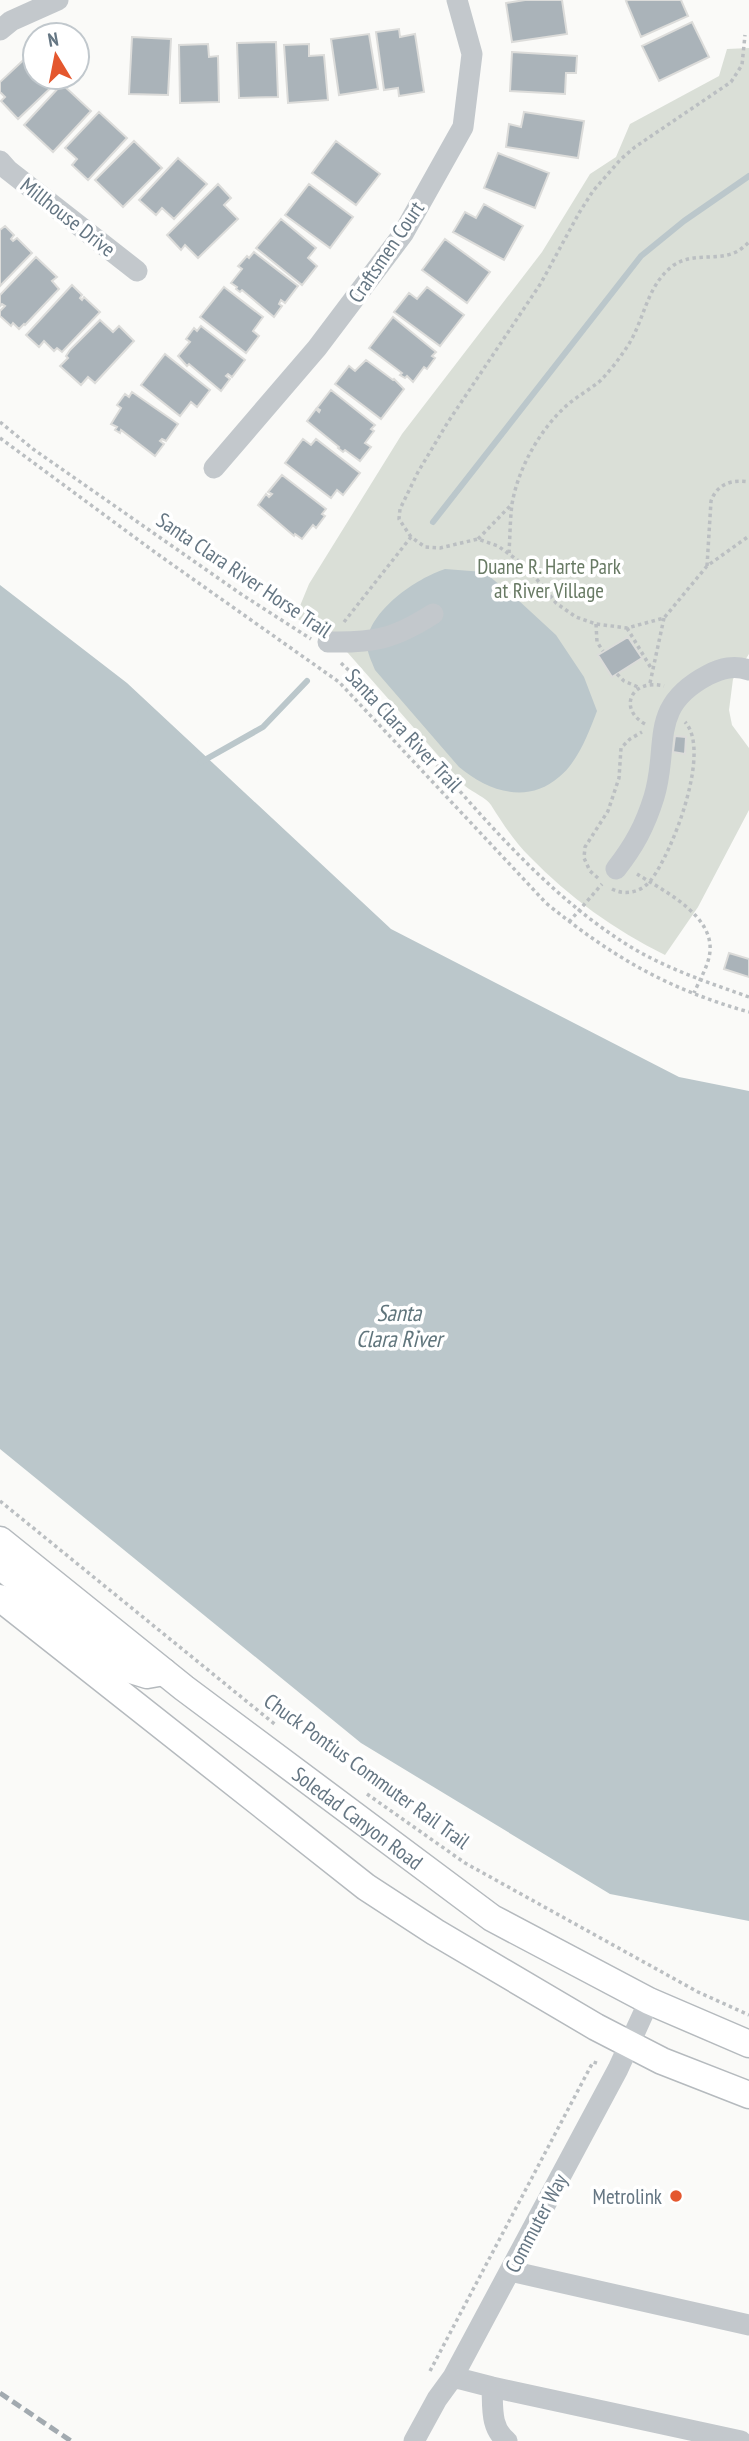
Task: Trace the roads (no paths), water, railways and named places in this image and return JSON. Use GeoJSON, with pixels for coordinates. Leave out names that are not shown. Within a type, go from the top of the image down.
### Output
{"type":"FeatureCollection","features":[{"type":"Feature","properties":{"kind":"main road","name":"Soledad Canyon Road"},"geometry":{"type":"LineString","coordinates":[[0,1540],[164,1672],[492,1918],[649,2001],[749,2044]]}},
{"type":"Feature","properties":{"kind":"main road"},"geometry":{"type":"LineString","coordinates":[[0,1566],[131,1671],[147,1675],[164,1672]]}},
{"type":"Feature","properties":{"kind":"main road"},"geometry":{"type":"LineString","coordinates":[[0,1598],[366,1887],[435,1932],[629,2045],[749,2095]]}},
{"type":"Feature","properties":{"kind":"street"},"geometry":{"type":"LineString","coordinates":[[0,30],[11,21],[58,0]]}},
{"type":"Feature","properties":{"kind":"street","name":"Craftsmen Court"},"geometry":{"type":"LineString","coordinates":[[214,468],[317,348],[403,234],[463,127],[472,54],[457,0]]}},
{"type":"Feature","properties":{"kind":"street","name":"Millhouse Drive"},"geometry":{"type":"LineString","coordinates":[[0,162],[137,271]]}},
{"type":"Feature","properties":{"kind":"street"},"geometry":{"type":"LineString","coordinates":[[326,645],[398,635],[433,614]]}},
{"type":"Feature","properties":{"kind":"street"},"geometry":{"type":"LineString","coordinates":[[616,869],[636,845],[654,795],[665,720],[672,705],[695,682],[717,671],[737,666],[749,670]]}},
{"type":"Feature","properties":{"kind":"street","name":"Commuter Way"},"geometry":{"type":"LineString","coordinates":[[414,2441],[510,2271],[629,2045],[649,2001]]}},
{"type":"Feature","properties":{"kind":"street"},"geometry":{"type":"LineString","coordinates":[[510,2271],[749,2325]]}},
{"type":"Feature","properties":{"kind":"street"},"geometry":{"type":"LineString","coordinates":[[453,2376],[492,2387],[741,2441]]}},
{"type":"Feature","properties":{"kind":"street"},"geometry":{"type":"LineString","coordinates":[[492,2387],[493,2422],[507,2441]]}},
{"type":"Feature","properties":{"kind":"water"},"geometry":{"type":"Polygon","coordinates":[[[445,569],[484,572],[556,635],[584,677],[597,711],[572,763],[547,786],[534,791],[508,792],[482,783],[470,775],[459,767],[375,670],[367,644],[369,632],[376,620],[385,608],[408,588],[445,569]]]}},
{"type":"Feature","properties":{"kind":"water","name":"Santa Clara River"},"geometry":{"type":"Polygon","coordinates":[[[0,585],[127,683],[391,929],[679,1077],[749,1091],[749,1921],[610,1894],[361,1743],[0,1449],[0,585]]]}},
{"type":"Feature","properties":{"kind":"waterway"},"geometry":{"type":"LineString","coordinates":[[433,522],[641,256],[684,221],[749,176]]}},
{"type":"Feature","properties":{"kind":"waterway"},"geometry":{"type":"LineString","coordinates":[[201,762],[263,727],[307,681]]}},
{"type":"Feature","properties":{"kind":"railway"},"geometry":{"type":"LineString","coordinates":[[0,2393],[71,2441]]}},
{"type":"Feature","properties":{"kind":"place","name":"Metrolink"},"geometry":{"type":"Point","coordinates":[676,2196]}},
{"type":"Feature","properties":{"kind":"park label","name":"Duane R. Harte Park at River Village"},"geometry":{"type":"Point","coordinates":[549,578]}}]}
